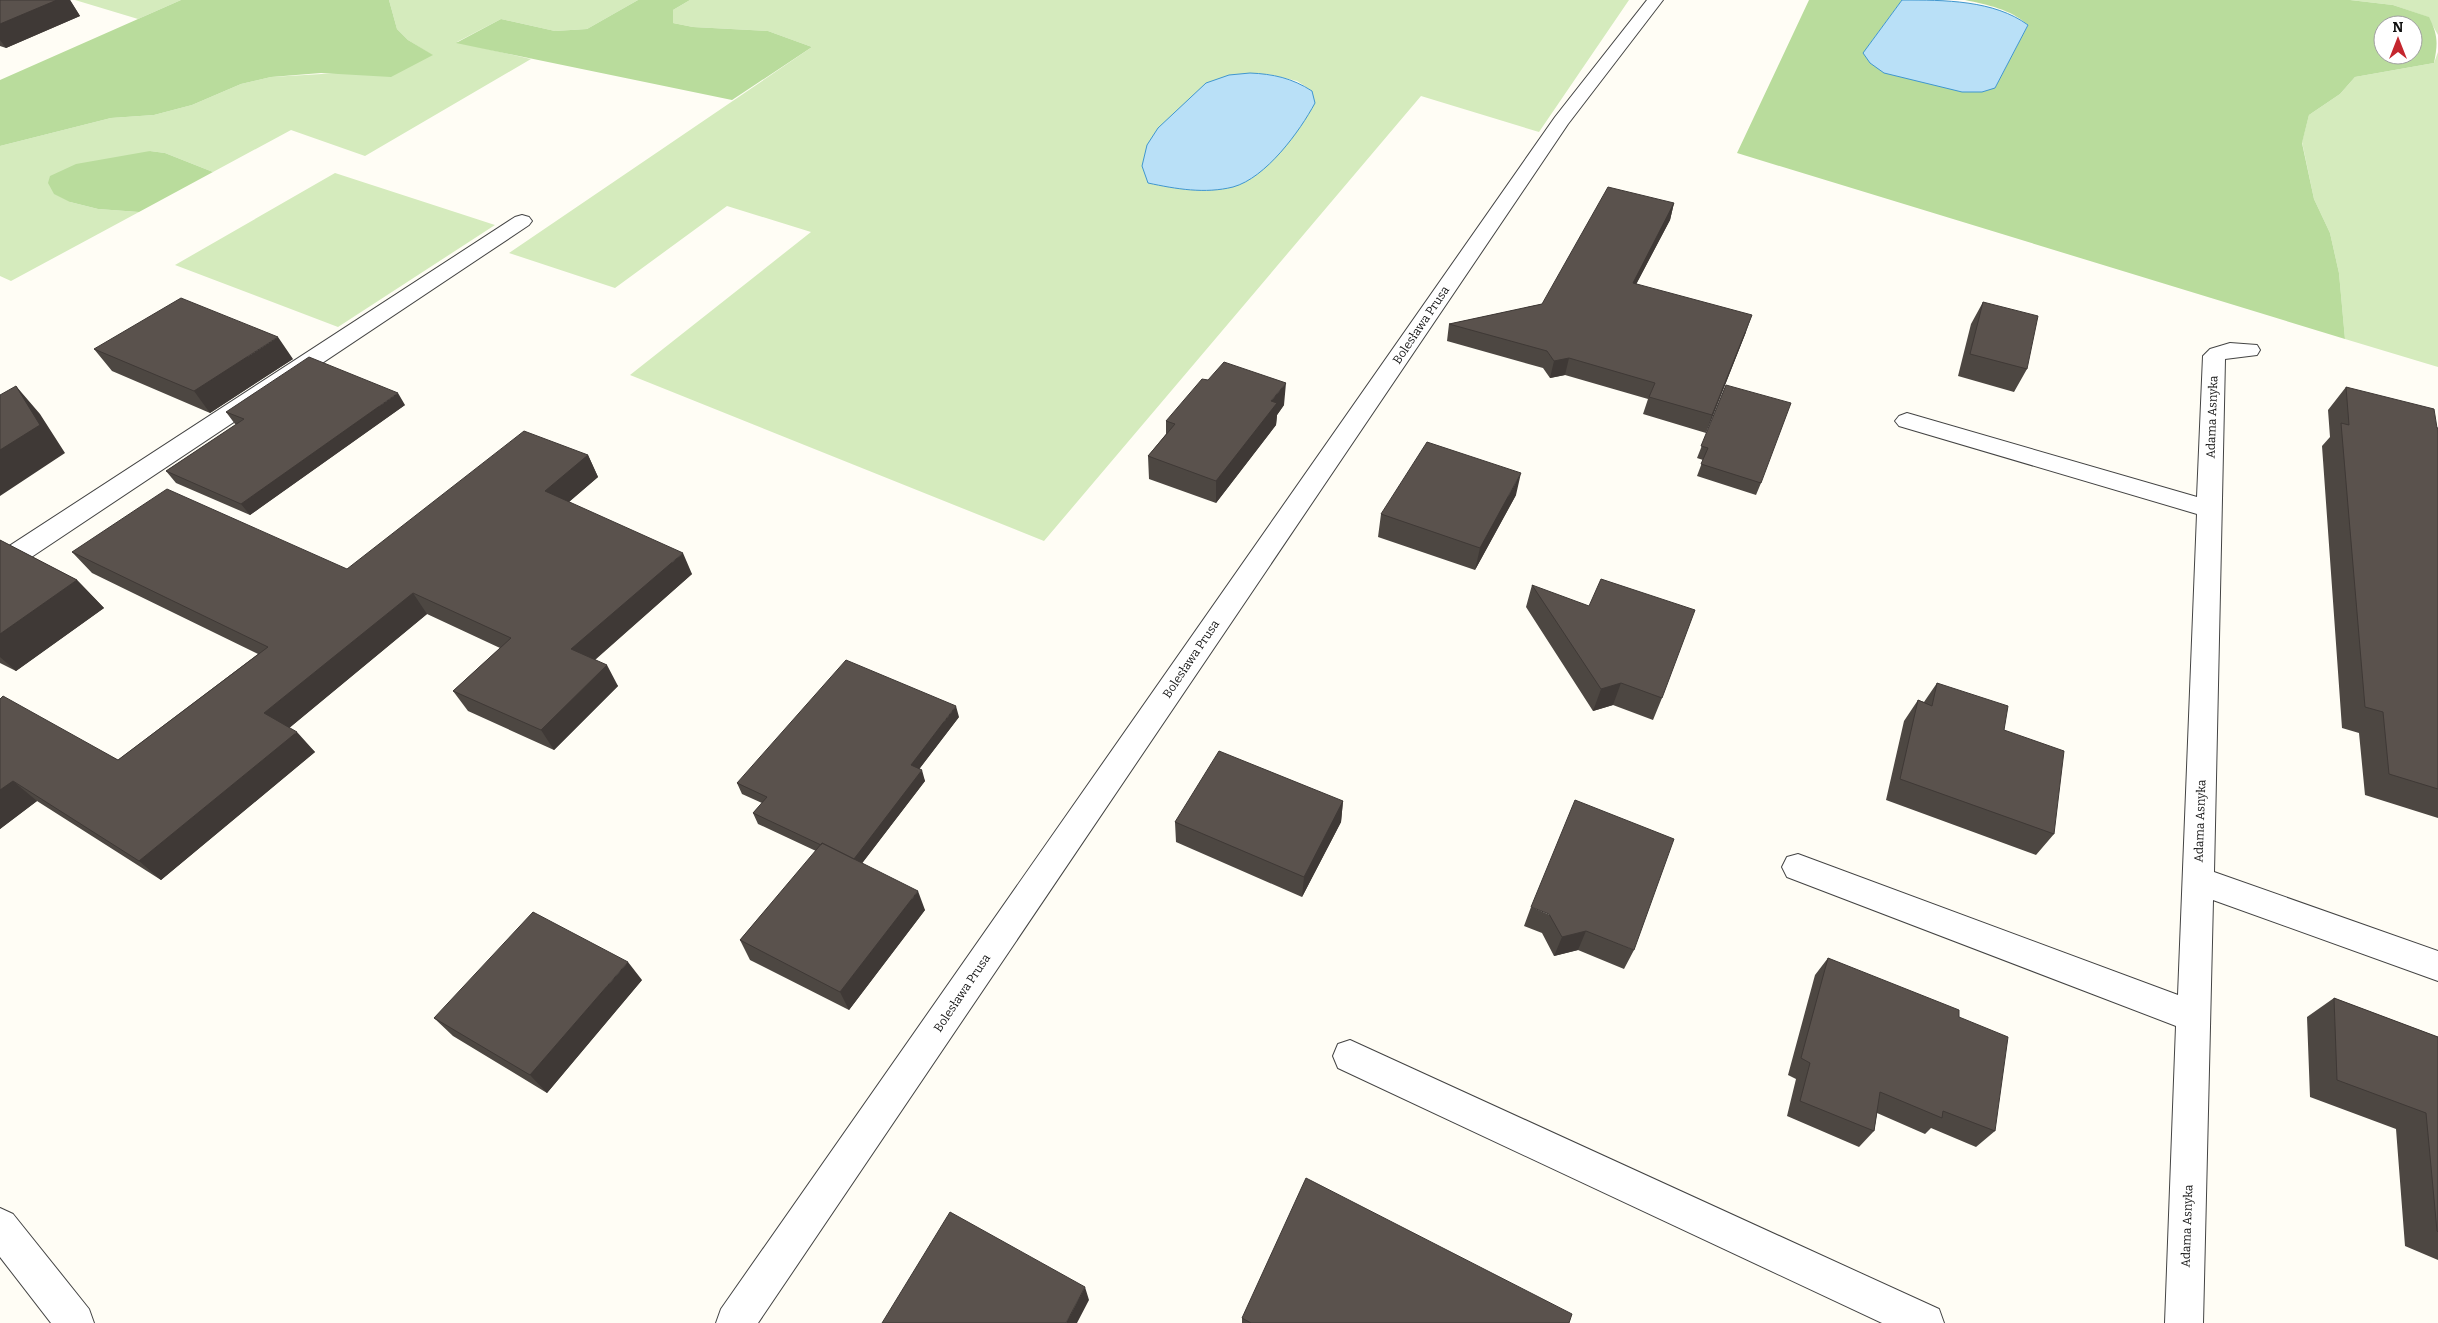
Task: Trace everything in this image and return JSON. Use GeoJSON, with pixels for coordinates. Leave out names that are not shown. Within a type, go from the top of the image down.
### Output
{"type":"FeatureCollection","features":[{"type":"Feature","properties":{"kind":"street","name":"Bolesława Prusa"},"geometry":{"type":"LineString","coordinates":[[735,1323],[1561,121],[1655,0]]}},
{"type":"Feature","properties":{"kind":"street"},"geometry":{"type":"LineString","coordinates":[[0,565],[522,221]]}},
{"type":"Feature","properties":{"kind":"street","name":"Adama Asnyka"},"geometry":{"type":"LineString","coordinates":[[2184,1323],[2214,356],[2218,352],[2249,350]]}},
{"type":"Feature","properties":{"kind":"street"},"geometry":{"type":"LineString","coordinates":[[1906,420],[2209,509]]}},
{"type":"Feature","properties":{"kind":"street"},"geometry":{"type":"LineString","coordinates":[[1798,867],[2194,1017]]}},
{"type":"Feature","properties":{"kind":"street"},"geometry":{"type":"LineString","coordinates":[[2199,881],[2438,966]]}},
{"type":"Feature","properties":{"kind":"street"},"geometry":{"type":"LineString","coordinates":[[1350,1056],[1925,1323]]}},
{"type":"Feature","properties":{"kind":"street"},"geometry":{"type":"LineString","coordinates":[[0,1227],[75,1323]]}},
{"type":"Feature","properties":{"kind":"green space"},"geometry":{"type":"Polygon","coordinates":[[[75,0],[181,0],[138,19],[75,0]]]}},
{"type":"Feature","properties":{"kind":"green space"},"geometry":{"type":"Polygon","coordinates":[[[181,0],[389,0],[397,29],[408,40],[433,55],[391,77],[321,73],[271,77],[241,84],[192,105],[154,115],[111,118],[0,146],[0,80],[181,0]]]}},
{"type":"Feature","properties":{"kind":"green space"},"geometry":{"type":"Polygon","coordinates":[[[389,0],[638,0],[587,29],[555,31],[501,19],[457,42],[531,59],[365,156],[291,130],[213,172],[165,153],[150,151],[70,202],[98,209],[139,212],[11,281],[0,276],[0,146],[111,118],[154,115],[192,105],[241,84],[271,77],[339,73],[432,55],[408,40],[397,29],[389,0]]]}},
{"type":"Feature","properties":{"kind":"green space"},"geometry":{"type":"Polygon","coordinates":[[[638,0],[690,0],[673,10],[673,23],[693,27],[768,31],[812,47],[732,100],[456,43],[501,19],[555,31],[587,29],[638,0]]]}},
{"type":"Feature","properties":{"kind":"green space"},"geometry":{"type":"Polygon","coordinates":[[[690,0],[1629,0],[1539,132],[1421,96],[1044,541],[630,375],[811,232],[727,206],[615,288],[509,253],[812,47],[768,31],[693,27],[673,23],[673,10],[690,0]],[[1268,74],[1184,190],[1234,186],[1312,91],[1297,81],[1268,74]]]}},
{"type":"Feature","properties":{"kind":"green space"},"geometry":{"type":"Polygon","coordinates":[[[1809,0],[1902,0],[1868,46],[1995,88],[2028,25],[2006,11],[1965,0],[2350,0],[2393,5],[2423,15],[2373,15],[2373,65],[2423,65],[2355,77],[2340,94],[2309,115],[2302,143],[2314,199],[2330,233],[2339,273],[2345,339],[1737,153],[1809,0]]]}},
{"type":"Feature","properties":{"kind":"green space"},"geometry":{"type":"Polygon","coordinates":[[[2350,0],[2438,0],[2438,35],[2428,17],[2393,5],[2350,0]]]}},
{"type":"Feature","properties":{"kind":"green space"},"geometry":{"type":"Polygon","coordinates":[[[2423,15],[2429,17],[2436,34],[2437,44],[2434,63],[2423,65],[2423,15]]]}},
{"type":"Feature","properties":{"kind":"green space"},"geometry":{"type":"Polygon","coordinates":[[[2438,52],[2438,367],[2345,339],[2339,273],[2330,233],[2314,199],[2302,142],[2309,115],[2340,94],[2355,77],[2434,63],[2438,52]]]}},
{"type":"Feature","properties":{"kind":"green space"},"geometry":{"type":"Polygon","coordinates":[[[150,151],[165,153],[213,172],[139,212],[98,209],[70,202],[54,194],[48,183],[50,176],[76,164],[150,151]]]}},
{"type":"Feature","properties":{"kind":"green space"},"geometry":{"type":"Polygon","coordinates":[[[335,173],[495,225],[338,327],[175,265],[335,173]]]}},
{"type":"Feature","properties":{"kind":"water"},"geometry":{"type":"Polygon","coordinates":[[[1902,0],[1951,1],[1984,6],[2015,17],[2028,25],[1995,88],[1982,92],[1962,92],[1884,73],[1870,63],[1863,53],[1902,0]]]}},
{"type":"Feature","properties":{"kind":"water"},"geometry":{"type":"Polygon","coordinates":[[[1267,74],[1282,78],[1312,91],[1315,103],[1281,152],[1258,174],[1233,187],[1201,190],[1180,189],[1148,183],[1142,166],[1147,145],[1158,128],[1206,83],[1229,75],[1267,74]]]}},
{"type":"Feature","properties":{"kind":"building"},"geometry":{"type":"Polygon","coordinates":[[[0,0],[57,0],[0,24],[0,0]]]}},
{"type":"Feature","properties":{"kind":"building"},"geometry":{"type":"Polygon","coordinates":[[[1608,187],[1674,203],[1633,283],[1752,315],[1712,415],[1649,397],[1655,383],[1569,358],[1554,361],[1547,351],[1449,324],[1542,304],[1608,187]]]}},
{"type":"Feature","properties":{"kind":"building"},"geometry":{"type":"Polygon","coordinates":[[[181,298],[278,337],[194,391],[94,349],[181,298]]]}},
{"type":"Feature","properties":{"kind":"building"},"geometry":{"type":"Polygon","coordinates":[[[1983,302],[2038,316],[2027,369],[1970,354],[1983,302]]]}},
{"type":"Feature","properties":{"kind":"building"},"geometry":{"type":"Polygon","coordinates":[[[309,357],[398,393],[241,504],[166,471],[244,419],[226,412],[309,357]]]}},
{"type":"Feature","properties":{"kind":"building"},"geometry":{"type":"Polygon","coordinates":[[[1224,362],[1286,383],[1271,401],[1277,403],[1216,481],[1148,456],[1175,424],[1166,421],[1202,379],[1208,380],[1224,362]]]}},
{"type":"Feature","properties":{"kind":"building"},"geometry":{"type":"Polygon","coordinates":[[[1726,385],[1791,403],[1761,483],[1701,464],[1708,448],[1701,446],[1726,385]]]}},
{"type":"Feature","properties":{"kind":"building"},"geometry":{"type":"Polygon","coordinates":[[[16,386],[40,425],[0,450],[0,395],[16,386]]]}},
{"type":"Feature","properties":{"kind":"building"},"geometry":{"type":"Polygon","coordinates":[[[2346,387],[2434,409],[2438,428],[2438,789],[2389,774],[2383,712],[2365,707],[2341,423],[2349,425],[2346,387]]]}},
{"type":"Feature","properties":{"kind":"building"},"geometry":{"type":"Polygon","coordinates":[[[524,431],[588,455],[545,491],[683,553],[571,649],[607,665],[541,730],[453,691],[511,638],[413,593],[264,713],[297,732],[139,861],[13,781],[0,790],[0,699],[3,696],[118,760],[268,647],[72,552],[167,489],[347,569],[524,431]]]}},
{"type":"Feature","properties":{"kind":"building"},"geometry":{"type":"Polygon","coordinates":[[[1427,442],[1521,473],[1480,548],[1381,514],[1427,442]]]}},
{"type":"Feature","properties":{"kind":"building"},"geometry":{"type":"Polygon","coordinates":[[[0,540],[77,580],[0,634],[0,540]]]}},
{"type":"Feature","properties":{"kind":"building"},"geometry":{"type":"Polygon","coordinates":[[[1601,579],[1695,610],[1662,698],[1621,683],[1601,689],[1532,585],[1589,606],[1601,579]]]}},
{"type":"Feature","properties":{"kind":"building"},"geometry":{"type":"Polygon","coordinates":[[[846,660],[956,706],[911,765],[922,770],[854,859],[753,813],[767,797],[737,783],[846,660]]]}},
{"type":"Feature","properties":{"kind":"building"},"geometry":{"type":"Polygon","coordinates":[[[1937,683],[2008,706],[2004,730],[2064,751],[2054,834],[1900,779],[1918,700],[1932,706],[1937,683]]]}},
{"type":"Feature","properties":{"kind":"building"},"geometry":{"type":"Polygon","coordinates":[[[1219,751],[1343,801],[1304,877],[1175,822],[1219,751]]]}},
{"type":"Feature","properties":{"kind":"building"},"geometry":{"type":"Polygon","coordinates":[[[1575,800],[1674,839],[1634,950],[1586,931],[1562,937],[1549,914],[1531,907],[1575,800]]]}},
{"type":"Feature","properties":{"kind":"building"},"geometry":{"type":"Polygon","coordinates":[[[822,843],[918,891],[840,992],[740,940],[822,843]]]}},
{"type":"Feature","properties":{"kind":"building"},"geometry":{"type":"Polygon","coordinates":[[[533,912],[628,962],[530,1075],[434,1018],[533,912]]]}},
{"type":"Feature","properties":{"kind":"building"},"geometry":{"type":"Polygon","coordinates":[[[1828,958],[1959,1010],[1959,1017],[2008,1037],[1995,1131],[1943,1111],[1942,1118],[1880,1092],[1874,1131],[1800,1101],[1810,1063],[1801,1058],[1828,958]]]}},
{"type":"Feature","properties":{"kind":"building"},"geometry":{"type":"Polygon","coordinates":[[[2334,998],[2438,1037],[2438,1232],[2426,1113],[2337,1080],[2334,998]]]}},
{"type":"Feature","properties":{"kind":"building"},"geometry":{"type":"Polygon","coordinates":[[[1306,1178],[1572,1314],[1569,1323],[1251,1323],[1242,1318],[1306,1178]]]}},
{"type":"Feature","properties":{"kind":"building"},"geometry":{"type":"Polygon","coordinates":[[[950,1212],[1085,1287],[1066,1323],[882,1323],[950,1212]]]}}]}
